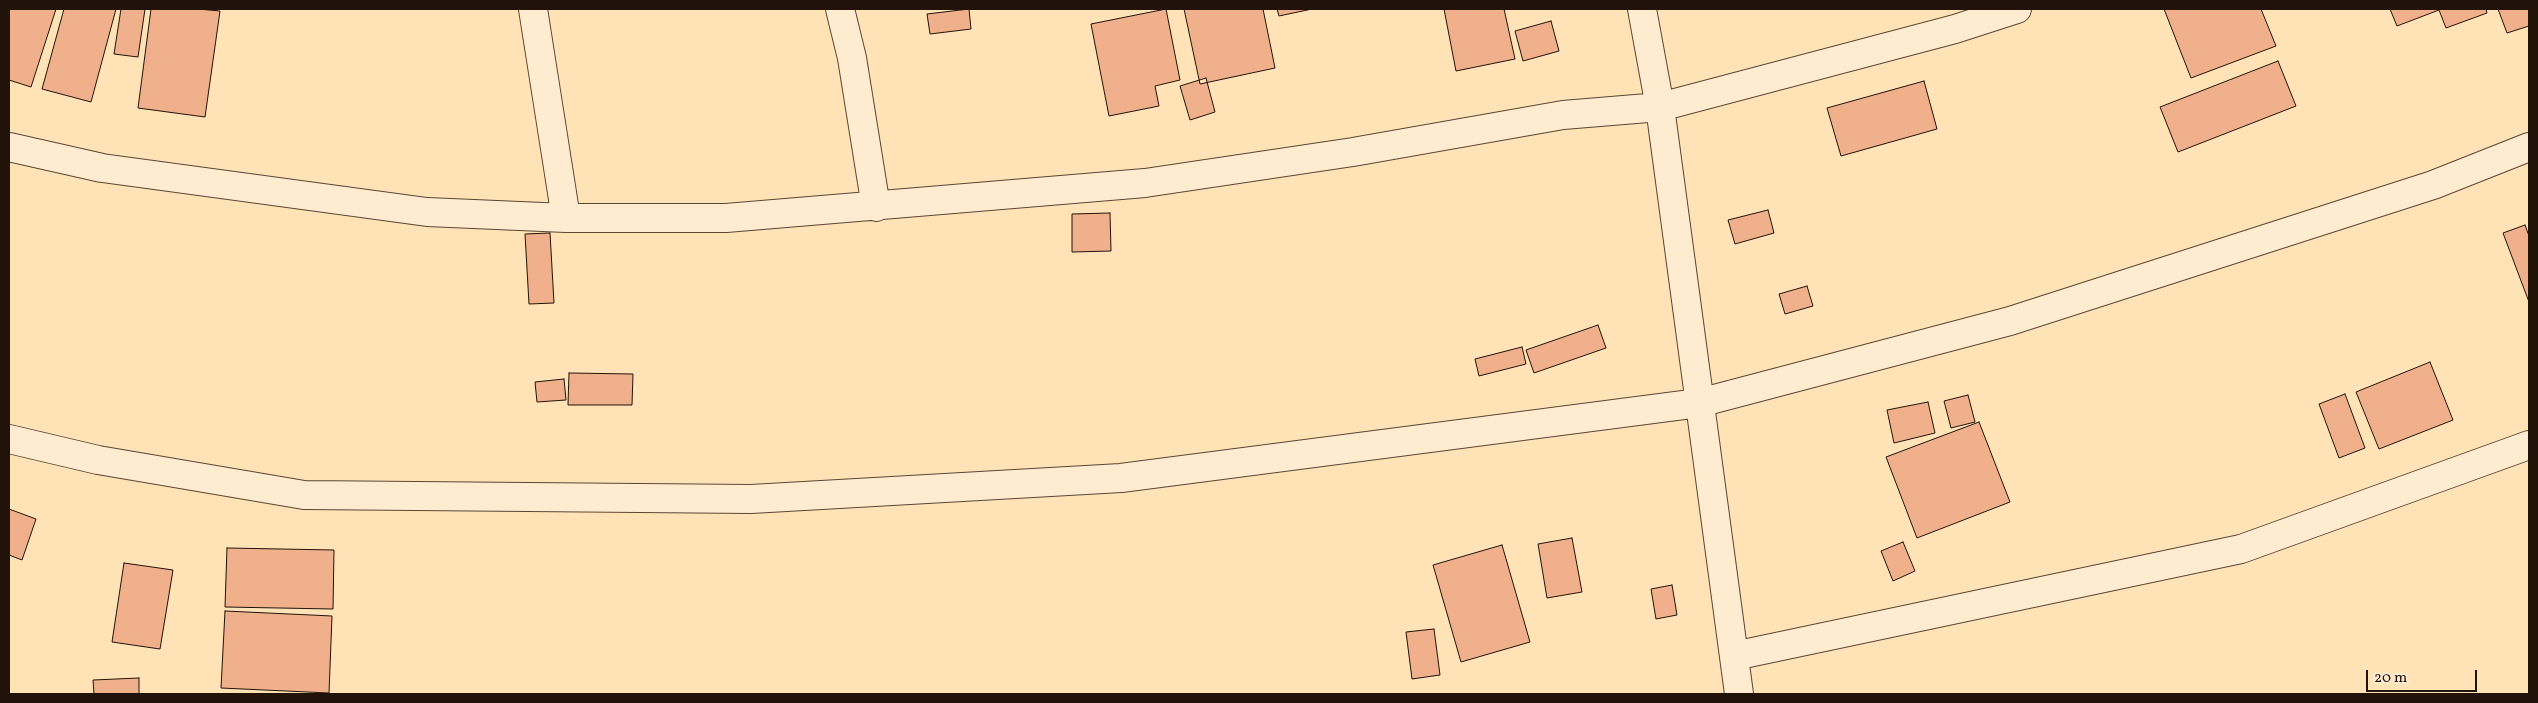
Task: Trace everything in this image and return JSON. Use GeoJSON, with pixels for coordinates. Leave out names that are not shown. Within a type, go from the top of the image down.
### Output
{"type":"FeatureCollection","features":[{"type":"Feature","properties":{"kind":"street"},"geometry":{"type":"LineString","coordinates":[[533,9],[566,218]]}},
{"type":"Feature","properties":{"kind":"street"},"geometry":{"type":"LineString","coordinates":[[840,9],[852,58],[876,207]]}},
{"type":"Feature","properties":{"kind":"street"},"geometry":{"type":"LineString","coordinates":[[1642,9],[1660,107],[1739,694]]}},
{"type":"Feature","properties":{"kind":"street"},"geometry":{"type":"LineString","coordinates":[[9,147],[102,168],[427,212],[566,218],[726,218],[876,207],[1145,183],[1353,152],[1563,115],[1660,107],[1955,29],[2008,10]]}},
{"type":"Feature","properties":{"kind":"street"},"geometry":{"type":"LineString","coordinates":[[9,439],[98,460],[304,495],[752,499],[1121,478],[1699,403],[2010,321],[2434,185],[2529,148]]}},
{"type":"Feature","properties":{"kind":"street"},"geometry":{"type":"LineString","coordinates":[[1734,656],[2241,549],[2529,446]]}},
{"type":"Feature","properties":{"kind":"building"},"geometry":{"type":"Polygon","coordinates":[[[9,9],[56,9],[31,87],[9,80],[9,9]]]}},
{"type":"Feature","properties":{"kind":"building"},"geometry":{"type":"Polygon","coordinates":[[[64,9],[116,9],[91,102],[42,89],[64,9]]]}},
{"type":"Feature","properties":{"kind":"building"},"geometry":{"type":"Polygon","coordinates":[[[121,9],[145,9],[138,57],[114,54],[121,9]]]}},
{"type":"Feature","properties":{"kind":"building"},"geometry":{"type":"Polygon","coordinates":[[[151,9],[220,11],[205,117],[138,108],[151,9]]]}},
{"type":"Feature","properties":{"kind":"building"},"geometry":{"type":"Polygon","coordinates":[[[969,9],[971,29],[930,34],[927,14],[969,9]]]}},
{"type":"Feature","properties":{"kind":"building"},"geometry":{"type":"Polygon","coordinates":[[[1166,9],[1180,80],[1155,86],[1159,106],[1109,116],[1091,24],[1166,9]]]}},
{"type":"Feature","properties":{"kind":"building"},"geometry":{"type":"Polygon","coordinates":[[[1184,9],[1263,9],[1275,68],[1200,84],[1184,9]]]}},
{"type":"Feature","properties":{"kind":"building"},"geometry":{"type":"Polygon","coordinates":[[[1277,9],[1312,9],[1279,16],[1277,9]]]}},
{"type":"Feature","properties":{"kind":"building"},"geometry":{"type":"Polygon","coordinates":[[[1444,9],[1504,9],[1515,59],[1456,71],[1444,9]]]}},
{"type":"Feature","properties":{"kind":"building"},"geometry":{"type":"Polygon","coordinates":[[[2164,9],[2261,9],[2276,46],[2191,78],[2164,9]]]}},
{"type":"Feature","properties":{"kind":"building"},"geometry":{"type":"Polygon","coordinates":[[[2390,9],[2486,9],[2487,13],[2446,28],[2439,10],[2397,26],[2390,9]]]}},
{"type":"Feature","properties":{"kind":"building"},"geometry":{"type":"Polygon","coordinates":[[[2498,9],[2529,9],[2529,26],[2507,33],[2498,9]]]}},
{"type":"Feature","properties":{"kind":"building"},"geometry":{"type":"Polygon","coordinates":[[[1551,21],[1559,51],[1523,61],[1515,31],[1551,21]]]}},
{"type":"Feature","properties":{"kind":"building"},"geometry":{"type":"Polygon","coordinates":[[[2278,61],[2296,106],[2178,152],[2160,107],[2278,61]]]}},
{"type":"Feature","properties":{"kind":"building"},"geometry":{"type":"Polygon","coordinates":[[[1206,78],[1215,112],[1190,120],[1180,86],[1206,78]]]}},
{"type":"Feature","properties":{"kind":"building"},"geometry":{"type":"Polygon","coordinates":[[[1924,81],[1937,129],[1841,156],[1827,108],[1924,81]]]}},
{"type":"Feature","properties":{"kind":"building"},"geometry":{"type":"Polygon","coordinates":[[[1768,210],[1774,233],[1735,244],[1728,220],[1768,210]]]}},
{"type":"Feature","properties":{"kind":"building"},"geometry":{"type":"Polygon","coordinates":[[[1110,213],[1111,251],[1072,252],[1072,214],[1110,213]]]}},
{"type":"Feature","properties":{"kind":"building"},"geometry":{"type":"Polygon","coordinates":[[[2525,225],[2529,236],[2529,302],[2503,233],[2525,225]]]}},
{"type":"Feature","properties":{"kind":"building"},"geometry":{"type":"Polygon","coordinates":[[[550,233],[554,303],[529,304],[525,234],[550,233]]]}},
{"type":"Feature","properties":{"kind":"building"},"geometry":{"type":"Polygon","coordinates":[[[1807,286],[1813,306],[1785,314],[1779,294],[1807,286]]]}},
{"type":"Feature","properties":{"kind":"building"},"geometry":{"type":"Polygon","coordinates":[[[1598,325],[1606,348],[1534,373],[1526,350],[1598,325]]]}},
{"type":"Feature","properties":{"kind":"building"},"geometry":{"type":"Polygon","coordinates":[[[1522,347],[1526,364],[1479,376],[1475,359],[1522,347]]]}},
{"type":"Feature","properties":{"kind":"building"},"geometry":{"type":"Polygon","coordinates":[[[2430,362],[2453,420],[2379,449],[2356,392],[2430,362]]]}},
{"type":"Feature","properties":{"kind":"building"},"geometry":{"type":"Polygon","coordinates":[[[569,373],[633,374],[632,405],[568,405],[569,373]]]}},
{"type":"Feature","properties":{"kind":"building"},"geometry":{"type":"Polygon","coordinates":[[[564,379],[566,400],[537,402],[535,382],[564,379]]]}},
{"type":"Feature","properties":{"kind":"building"},"geometry":{"type":"Polygon","coordinates":[[[2345,394],[2365,448],[2339,458],[2319,404],[2345,394]]]}},
{"type":"Feature","properties":{"kind":"building"},"geometry":{"type":"Polygon","coordinates":[[[1968,395],[1975,422],[1951,428],[1944,401],[1968,395]]]}},
{"type":"Feature","properties":{"kind":"building"},"geometry":{"type":"Polygon","coordinates":[[[1928,402],[1935,433],[1894,443],[1887,410],[1928,402]]]}},
{"type":"Feature","properties":{"kind":"building"},"geometry":{"type":"Polygon","coordinates":[[[1979,422],[2010,502],[1917,538],[1886,457],[1979,422]]]}},
{"type":"Feature","properties":{"kind":"building"},"geometry":{"type":"Polygon","coordinates":[[[9,509],[36,519],[22,560],[9,555],[9,509]]]}},
{"type":"Feature","properties":{"kind":"building"},"geometry":{"type":"Polygon","coordinates":[[[1572,538],[1582,592],[1547,598],[1538,544],[1572,538]]]}},
{"type":"Feature","properties":{"kind":"building"},"geometry":{"type":"Polygon","coordinates":[[[1903,542],[1915,571],[1893,581],[1881,551],[1903,542]]]}},
{"type":"Feature","properties":{"kind":"building"},"geometry":{"type":"Polygon","coordinates":[[[1502,545],[1530,642],[1461,662],[1433,565],[1502,545]]]}},
{"type":"Feature","properties":{"kind":"building"},"geometry":{"type":"Polygon","coordinates":[[[227,548],[334,550],[333,609],[225,607],[227,548]]]}},
{"type":"Feature","properties":{"kind":"building"},"geometry":{"type":"Polygon","coordinates":[[[124,563],[173,570],[160,649],[112,642],[124,563]]]}},
{"type":"Feature","properties":{"kind":"building"},"geometry":{"type":"Polygon","coordinates":[[[1672,585],[1677,615],[1656,619],[1651,589],[1672,585]]]}},
{"type":"Feature","properties":{"kind":"building"},"geometry":{"type":"Polygon","coordinates":[[[225,611],[332,616],[329,693],[221,688],[225,611]]]}},
{"type":"Feature","properties":{"kind":"building"},"geometry":{"type":"Polygon","coordinates":[[[1434,629],[1440,675],[1412,679],[1406,632],[1434,629]]]}},
{"type":"Feature","properties":{"kind":"building"},"geometry":{"type":"Polygon","coordinates":[[[139,678],[139,694],[94,694],[93,680],[139,678]]]}}]}
